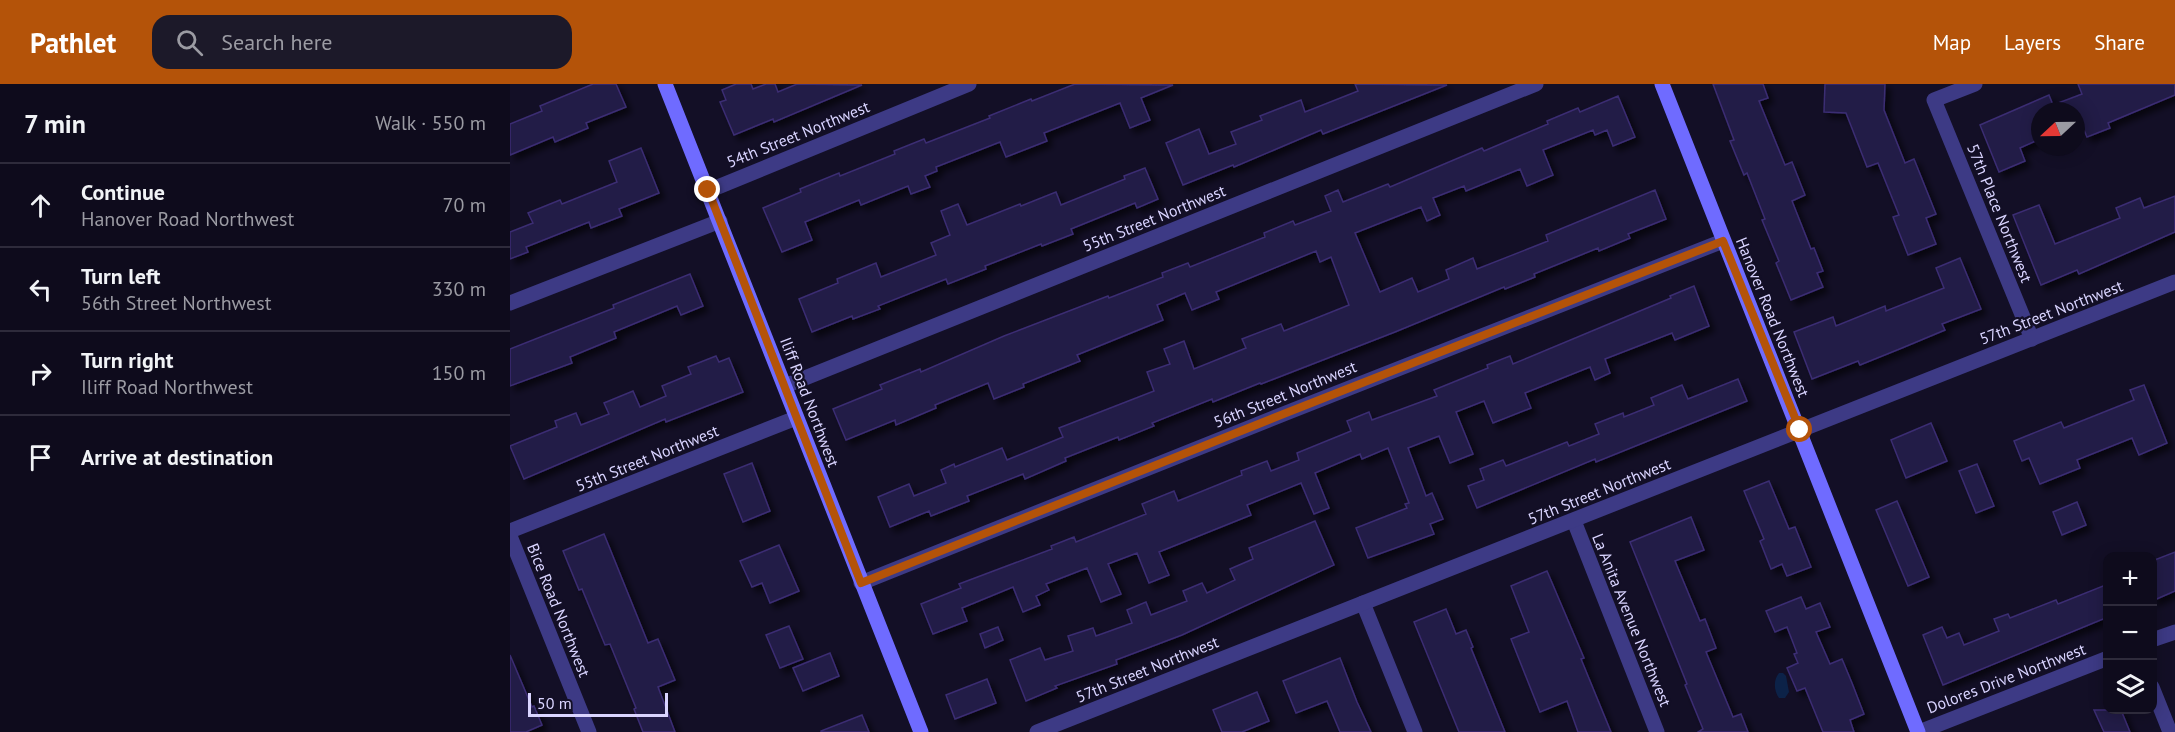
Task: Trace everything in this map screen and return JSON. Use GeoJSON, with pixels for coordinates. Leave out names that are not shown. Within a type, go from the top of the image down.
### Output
{"type":"FeatureCollection","features":[{"type":"Feature","properties":{"kind":"main road","name":"Iliff Road Northwest"},"geometry":{"type":"LineString","coordinates":[[665,84],[921,732]]}},
{"type":"Feature","properties":{"kind":"main road","name":"Hanover Road Northwest"},"geometry":{"type":"LineString","coordinates":[[1662,84],[1918,732]]}},
{"type":"Feature","properties":{"kind":"street","name":"54th Street Northwest"},"geometry":{"type":"LineString","coordinates":[[708,190],[969,84]]}},
{"type":"Feature","properties":{"kind":"street","name":"55th Street Northwest"},"geometry":{"type":"LineString","coordinates":[[785,386],[1536,84]]}},
{"type":"Feature","properties":{"kind":"street","name":"57th Place Northwest"},"geometry":{"type":"LineString","coordinates":[[1975,84],[1934,100],[2032,339]]}},
{"type":"Feature","properties":{"kind":"street"},"geometry":{"type":"LineString","coordinates":[[510,303],[720,220]]}},
{"type":"Feature","properties":{"kind":"street","name":"56th Street Northwest"},"geometry":{"type":"LineString","coordinates":[[861,583],[1723,241]]}},
{"type":"Feature","properties":{"kind":"street","name":"57th Street Northwest"},"geometry":{"type":"LineString","coordinates":[[1037,732],[2175,282]]}},
{"type":"Feature","properties":{"kind":"street","name":"55th Street Northwest"},"geometry":{"type":"LineString","coordinates":[[510,533],[796,418]]}},
{"type":"Feature","properties":{"kind":"street","name":"La Anita Avenue Northwest"},"geometry":{"type":"LineString","coordinates":[[1574,521],[1657,732]]}},
{"type":"Feature","properties":{"kind":"street","name":"Bice Road Northwest"},"geometry":{"type":"LineString","coordinates":[[510,533],[589,732]]}},
{"type":"Feature","properties":{"kind":"street"},"geometry":{"type":"LineString","coordinates":[[1363,603],[1415,732]]}},
{"type":"Feature","properties":{"kind":"street"},"geometry":{"type":"LineString","coordinates":[[2157,638],[2175,632]]}},
{"type":"Feature","properties":{"kind":"street","name":"Dolores Drive Northwest"},"geometry":{"type":"LineString","coordinates":[[1918,732],[2103,660]]}},
{"type":"Feature","properties":{"kind":"street"},"geometry":{"type":"LineString","coordinates":[[2157,700],[2170,732]]}},
{"type":"Feature","properties":{"kind":"water"},"geometry":{"type":"Polygon","coordinates":[[[1779,673],[1786,676],[1789,692],[1785,698],[1779,698],[1775,689],[1779,673]]]}},
{"type":"Feature","properties":{"kind":"building"},"geometry":{"type":"Polygon","coordinates":[[[593,84],[616,84],[626,107],[586,123],[588,128],[555,142],[553,137],[510,155],[510,124],[542,111],[540,106],[593,84]]]}},
{"type":"Feature","properties":{"kind":"building"},"geometry":{"type":"Polygon","coordinates":[[[736,84],[751,84],[753,89],[766,84],[775,84],[778,92],[797,84],[862,85],[774,122],[773,119],[734,135],[720,102],[726,100],[722,90],[736,84]]]}},
{"type":"Feature","properties":{"kind":"building"},"geometry":{"type":"Polygon","coordinates":[[[1075,84],[1173,85],[1141,98],[1150,120],[1130,128],[1120,103],[1044,133],[1047,141],[1006,157],[1000,142],[936,167],[937,171],[925,176],[930,187],[911,194],[908,186],[861,205],[859,200],[805,222],[812,240],[782,252],[763,208],[801,192],[800,189],[895,154],[894,151],[924,139],[926,143],[1031,99],[1032,101],[1075,84]]]}},
{"type":"Feature","properties":{"kind":"building"},"geometry":{"type":"Polygon","coordinates":[[[1355,84],[1447,85],[1323,134],[1321,130],[1234,167],[1233,165],[1183,185],[1166,143],[1199,129],[1209,154],[1236,144],[1231,132],[1262,120],[1260,116],[1301,100],[1305,112],[1358,91],[1355,84]]]}},
{"type":"Feature","properties":{"kind":"building"},"geometry":{"type":"Polygon","coordinates":[[[1713,84],[1763,84],[1768,98],[1759,101],[1785,165],[1792,162],[1805,195],[1792,201],[1811,249],[1814,248],[1823,271],[1817,273],[1823,287],[1791,300],[1776,263],[1779,261],[1762,220],[1765,219],[1747,173],[1744,175],[1730,141],[1734,140],[1713,84]]]}},
{"type":"Feature","properties":{"kind":"building"},"geometry":{"type":"Polygon","coordinates":[[[1825,84],[1885,84],[1884,110],[1905,163],[1914,159],[1936,214],[1926,218],[1936,244],[1908,255],[1893,217],[1899,215],[1878,163],[1867,167],[1846,113],[1824,112],[1825,84]]]}},
{"type":"Feature","properties":{"kind":"building"},"geometry":{"type":"Polygon","coordinates":[[[2078,84],[2175,84],[2175,95],[2108,123],[2110,128],[2087,137],[2085,102],[2061,102],[2082,94],[2078,84]]]}},
{"type":"Feature","properties":{"kind":"building"},"geometry":{"type":"Polygon","coordinates":[[[2049,95],[2052,102],[2033,102],[2049,95]]]}},
{"type":"Feature","properties":{"kind":"building"},"geometry":{"type":"Polygon","coordinates":[[[1618,96],[1635,137],[1613,146],[1607,130],[1595,135],[1593,130],[1543,150],[1553,175],[1527,186],[1520,169],[1466,191],[1464,186],[1433,198],[1440,215],[1427,221],[1421,207],[1355,233],[1380,292],[1412,278],[1418,292],[1449,279],[1446,270],[1473,258],[1477,269],[1548,241],[1546,235],[1655,190],[1666,219],[1628,234],[1630,238],[1599,251],[1598,248],[1534,274],[1535,277],[1505,289],[1504,287],[1261,384],[1213,402],[1212,399],[1152,423],[1154,426],[1119,440],[1118,437],[1065,458],[1066,461],[1025,479],[1023,474],[967,496],[969,501],[931,516],[929,511],[890,527],[878,497],[909,484],[914,496],[946,483],[941,470],[954,464],[955,467],[1002,448],[1007,460],[1063,437],[1059,428],[1154,391],[1147,372],[1170,364],[1164,349],[1184,341],[1194,369],[1246,348],[1242,339],[1281,324],[1284,331],[1349,305],[1331,257],[1320,262],[1316,251],[1216,292],[1219,299],[1192,310],[1185,293],[1157,305],[1163,320],[1077,355],[1080,361],[1023,384],[1024,387],[994,399],[988,383],[935,405],[936,408],[896,425],[895,420],[846,440],[833,409],[882,389],[880,385],[920,369],[921,372],[1004,336],[1163,277],[1162,273],[1188,263],[1190,267],[1265,237],[1264,233],[1293,221],[1295,225],[1331,211],[1325,196],[1338,190],[1343,202],[1388,184],[1390,187],[1482,148],[1484,151],[1548,124],[1547,121],[1578,108],[1580,112],[1618,96]]]}},
{"type":"Feature","properties":{"kind":"building"},"geometry":{"type":"Polygon","coordinates":[[[2031,103],[2031,143],[2020,148],[2025,161],[1999,172],[1980,125],[2031,103]]]}},
{"type":"Feature","properties":{"kind":"building"},"geometry":{"type":"Polygon","coordinates":[[[641,148],[659,193],[619,209],[622,216],[591,228],[589,222],[526,247],[528,252],[510,259],[510,232],[533,223],[528,213],[560,200],[562,204],[617,182],[609,161],[641,148]]]}},
{"type":"Feature","properties":{"kind":"building"},"geometry":{"type":"Polygon","coordinates":[[[1145,168],[1158,199],[1137,208],[1135,203],[1071,229],[1073,234],[985,266],[986,269],[948,284],[946,279],[878,306],[880,309],[853,319],[852,316],[812,332],[799,299],[838,283],[837,279],[876,263],[881,277],[936,255],[931,243],[950,235],[941,211],[958,204],[967,225],[1056,192],[1061,205],[1125,179],[1124,176],[1145,168]]]}},
{"type":"Feature","properties":{"kind":"building"},"geometry":{"type":"Polygon","coordinates":[[[2175,196],[2175,232],[2079,274],[2077,270],[2041,285],[2013,215],[2039,205],[2055,244],[2120,218],[2116,208],[2140,198],[2144,208],[2175,196]]]}},
{"type":"Feature","properties":{"kind":"building"},"geometry":{"type":"Polygon","coordinates":[[[1960,258],[1981,309],[1942,324],[1945,330],[1902,348],[1860,365],[1858,361],[1812,379],[1794,332],[1833,317],[1836,326],[1885,306],[1886,311],[1944,288],[1936,268],[1960,258]]]}},
{"type":"Feature","properties":{"kind":"building"},"geometry":{"type":"Polygon","coordinates":[[[690,274],[703,306],[681,315],[677,306],[614,332],[616,338],[570,357],[572,363],[510,386],[510,349],[614,308],[613,305],[690,274]]]}},
{"type":"Feature","properties":{"kind":"building"},"geometry":{"type":"Polygon","coordinates":[[[1694,286],[1709,326],[1675,340],[1672,333],[1605,359],[1610,373],[1595,380],[1590,367],[1525,393],[1531,408],[1493,423],[1484,401],[1456,412],[1473,454],[1450,463],[1439,436],[1408,448],[1426,496],[1432,493],[1443,519],[1430,524],[1434,534],[1368,558],[1356,528],[1407,508],[1405,504],[1409,503],[1388,448],[1362,459],[1360,454],[1315,473],[1329,508],[1314,514],[1301,483],[1247,505],[1251,515],[1159,552],[1169,575],[1149,583],[1137,553],[1108,564],[1121,594],[1101,602],[1087,568],[1046,584],[1049,590],[1036,596],[1040,605],[1023,612],[1013,587],[962,608],[967,621],[933,634],[921,604],[961,588],[959,584],[1052,549],[1051,546],[1074,537],[1076,542],[1146,514],[1142,504],[1174,491],[1178,501],[1242,475],[1241,471],[1267,461],[1271,471],[1299,460],[1297,453],[1351,431],[1347,421],[1369,412],[1372,420],[1437,396],[1434,390],[1488,368],[1487,365],[1510,356],[1513,364],[1671,298],[1670,296],[1694,286]]]}},
{"type":"Feature","properties":{"kind":"building"},"geometry":{"type":"Polygon","coordinates":[[[716,356],[719,362],[729,358],[743,392],[666,422],[665,419],[524,479],[510,446],[557,427],[555,421],[576,413],[581,425],[609,414],[604,403],[633,391],[640,407],[666,396],[662,386],[691,374],[688,367],[716,356]]]}},
{"type":"Feature","properties":{"kind":"building"},"geometry":{"type":"Polygon","coordinates":[[[1738,379],[1747,401],[1596,462],[1595,459],[1477,508],[1468,486],[1484,480],[1480,469],[1503,460],[1506,466],[1567,442],[1569,446],[1599,434],[1595,424],[1623,413],[1624,417],[1654,405],[1651,398],[1682,385],[1688,399],[1738,379]]]}},
{"type":"Feature","properties":{"kind":"building"},"geometry":{"type":"Polygon","coordinates":[[[2144,385],[2167,443],[2139,455],[2132,438],[2077,460],[2080,468],[2040,484],[2029,458],[2022,461],[2014,441],[2061,422],[2064,428],[2134,400],[2130,390],[2144,385]]]}},
{"type":"Feature","properties":{"kind":"building"},"geometry":{"type":"Polygon","coordinates":[[[1931,423],[1947,461],[1906,478],[1891,440],[1931,423]]]}},
{"type":"Feature","properties":{"kind":"building"},"geometry":{"type":"Polygon","coordinates":[[[752,463],[770,511],[743,522],[724,474],[752,463]]]}},
{"type":"Feature","properties":{"kind":"building"},"geometry":{"type":"Polygon","coordinates":[[[1977,464],[1994,506],[1976,513],[1959,471],[1977,464]]]}},
{"type":"Feature","properties":{"kind":"building"},"geometry":{"type":"Polygon","coordinates":[[[1769,481],[1789,529],[1795,527],[1811,567],[1787,576],[1782,564],[1771,569],[1760,541],[1764,539],[1744,491],[1769,481]]]}},
{"type":"Feature","properties":{"kind":"building"},"geometry":{"type":"Polygon","coordinates":[[[1897,501],[1929,577],[1908,586],[1876,510],[1897,501]]]}},
{"type":"Feature","properties":{"kind":"building"},"geometry":{"type":"Polygon","coordinates":[[[2077,502],[2086,525],[2062,535],[2053,512],[2077,502]]]}},
{"type":"Feature","properties":{"kind":"building"},"geometry":{"type":"Polygon","coordinates":[[[1691,517],[1704,550],[1675,561],[1700,621],[1705,619],[1716,648],[1706,652],[1733,717],[1741,714],[1748,732],[1698,732],[1703,729],[1685,685],[1687,684],[1630,542],[1691,517]]]}},
{"type":"Feature","properties":{"kind":"building"},"geometry":{"type":"Polygon","coordinates":[[[1315,521],[1334,565],[1182,635],[1116,660],[1117,664],[1055,686],[1057,688],[1026,701],[1010,660],[1040,648],[1045,660],[1073,651],[1068,636],[1093,628],[1096,636],[1132,623],[1127,610],[1146,602],[1151,615],[1187,601],[1183,591],[1202,583],[1207,593],[1235,580],[1230,569],[1253,559],[1249,548],[1315,521]]]}},
{"type":"Feature","properties":{"kind":"building"},"geometry":{"type":"Polygon","coordinates":[[[604,534],[648,643],[658,639],[675,680],[658,687],[675,732],[643,732],[634,709],[636,708],[610,644],[605,645],[582,589],[579,590],[563,551],[604,534]]]}},
{"type":"Feature","properties":{"kind":"building"},"geometry":{"type":"Polygon","coordinates":[[[779,545],[799,591],[770,603],[762,583],[752,587],[740,561],[779,545]]]}},
{"type":"Feature","properties":{"kind":"building"},"geometry":{"type":"Polygon","coordinates":[[[2175,552],[2175,591],[2157,599],[2157,559],[2175,552]]]}},
{"type":"Feature","properties":{"kind":"building"},"geometry":{"type":"Polygon","coordinates":[[[1547,571],[1584,658],[1581,659],[1611,732],[1578,732],[1567,701],[1540,712],[1511,639],[1529,632],[1511,586],[1547,571]]]}},
{"type":"Feature","properties":{"kind":"building"},"geometry":{"type":"Polygon","coordinates":[[[2103,586],[2103,619],[1943,685],[1923,635],[1942,627],[1947,638],[1959,633],[1964,645],[1999,631],[1994,619],[2008,614],[2010,618],[2056,600],[2058,604],[2103,586]]]}},
{"type":"Feature","properties":{"kind":"building"},"geometry":{"type":"Polygon","coordinates":[[[1801,597],[1806,609],[1820,603],[1830,627],[1816,632],[1830,664],[1842,659],[1852,683],[1864,714],[1850,720],[1854,732],[1823,732],[1805,688],[1797,691],[1787,668],[1798,663],[1794,654],[1797,653],[1787,627],[1775,632],[1766,611],[1801,597]]]}},
{"type":"Feature","properties":{"kind":"building"},"geometry":{"type":"Polygon","coordinates":[[[1446,609],[1456,634],[1466,630],[1505,732],[1459,732],[1414,622],[1446,609]]]}},
{"type":"Feature","properties":{"kind":"building"},"geometry":{"type":"Polygon","coordinates":[[[789,626],[803,659],[780,668],[766,635],[789,626]]]}},
{"type":"Feature","properties":{"kind":"building"},"geometry":{"type":"Polygon","coordinates":[[[998,627],[1003,640],[985,648],[980,634],[998,627]]]}},
{"type":"Feature","properties":{"kind":"building"},"geometry":{"type":"Polygon","coordinates":[[[830,653],[839,676],[803,691],[793,668],[830,653]]]}},
{"type":"Feature","properties":{"kind":"building"},"geometry":{"type":"Polygon","coordinates":[[[510,655],[542,725],[526,732],[510,732],[510,655]]]}},
{"type":"Feature","properties":{"kind":"building"},"geometry":{"type":"Polygon","coordinates":[[[1340,658],[1371,732],[1340,732],[1327,701],[1296,713],[1283,681],[1340,658]]]}},
{"type":"Feature","properties":{"kind":"building"},"geometry":{"type":"Polygon","coordinates":[[[987,679],[996,703],[955,719],[946,695],[987,679]]]}},
{"type":"Feature","properties":{"kind":"building"},"geometry":{"type":"Polygon","coordinates":[[[1257,692],[1269,721],[1242,732],[1222,732],[1213,710],[1257,692]]]}},
{"type":"Feature","properties":{"kind":"building"},"geometry":{"type":"Polygon","coordinates":[[[2094,710],[2103,710],[2103,714],[2123,714],[2130,732],[2104,732],[2094,710]]]}},
{"type":"Feature","properties":{"kind":"building"},"geometry":{"type":"Polygon","coordinates":[[[862,715],[869,732],[821,732],[821,731],[862,715]]]}},
{"type":"Feature","properties":{"kind":"route"},"geometry":{"type":"LineString","coordinates":[[708,190],[861,583],[1723,241],[1800,430]]}}]}
